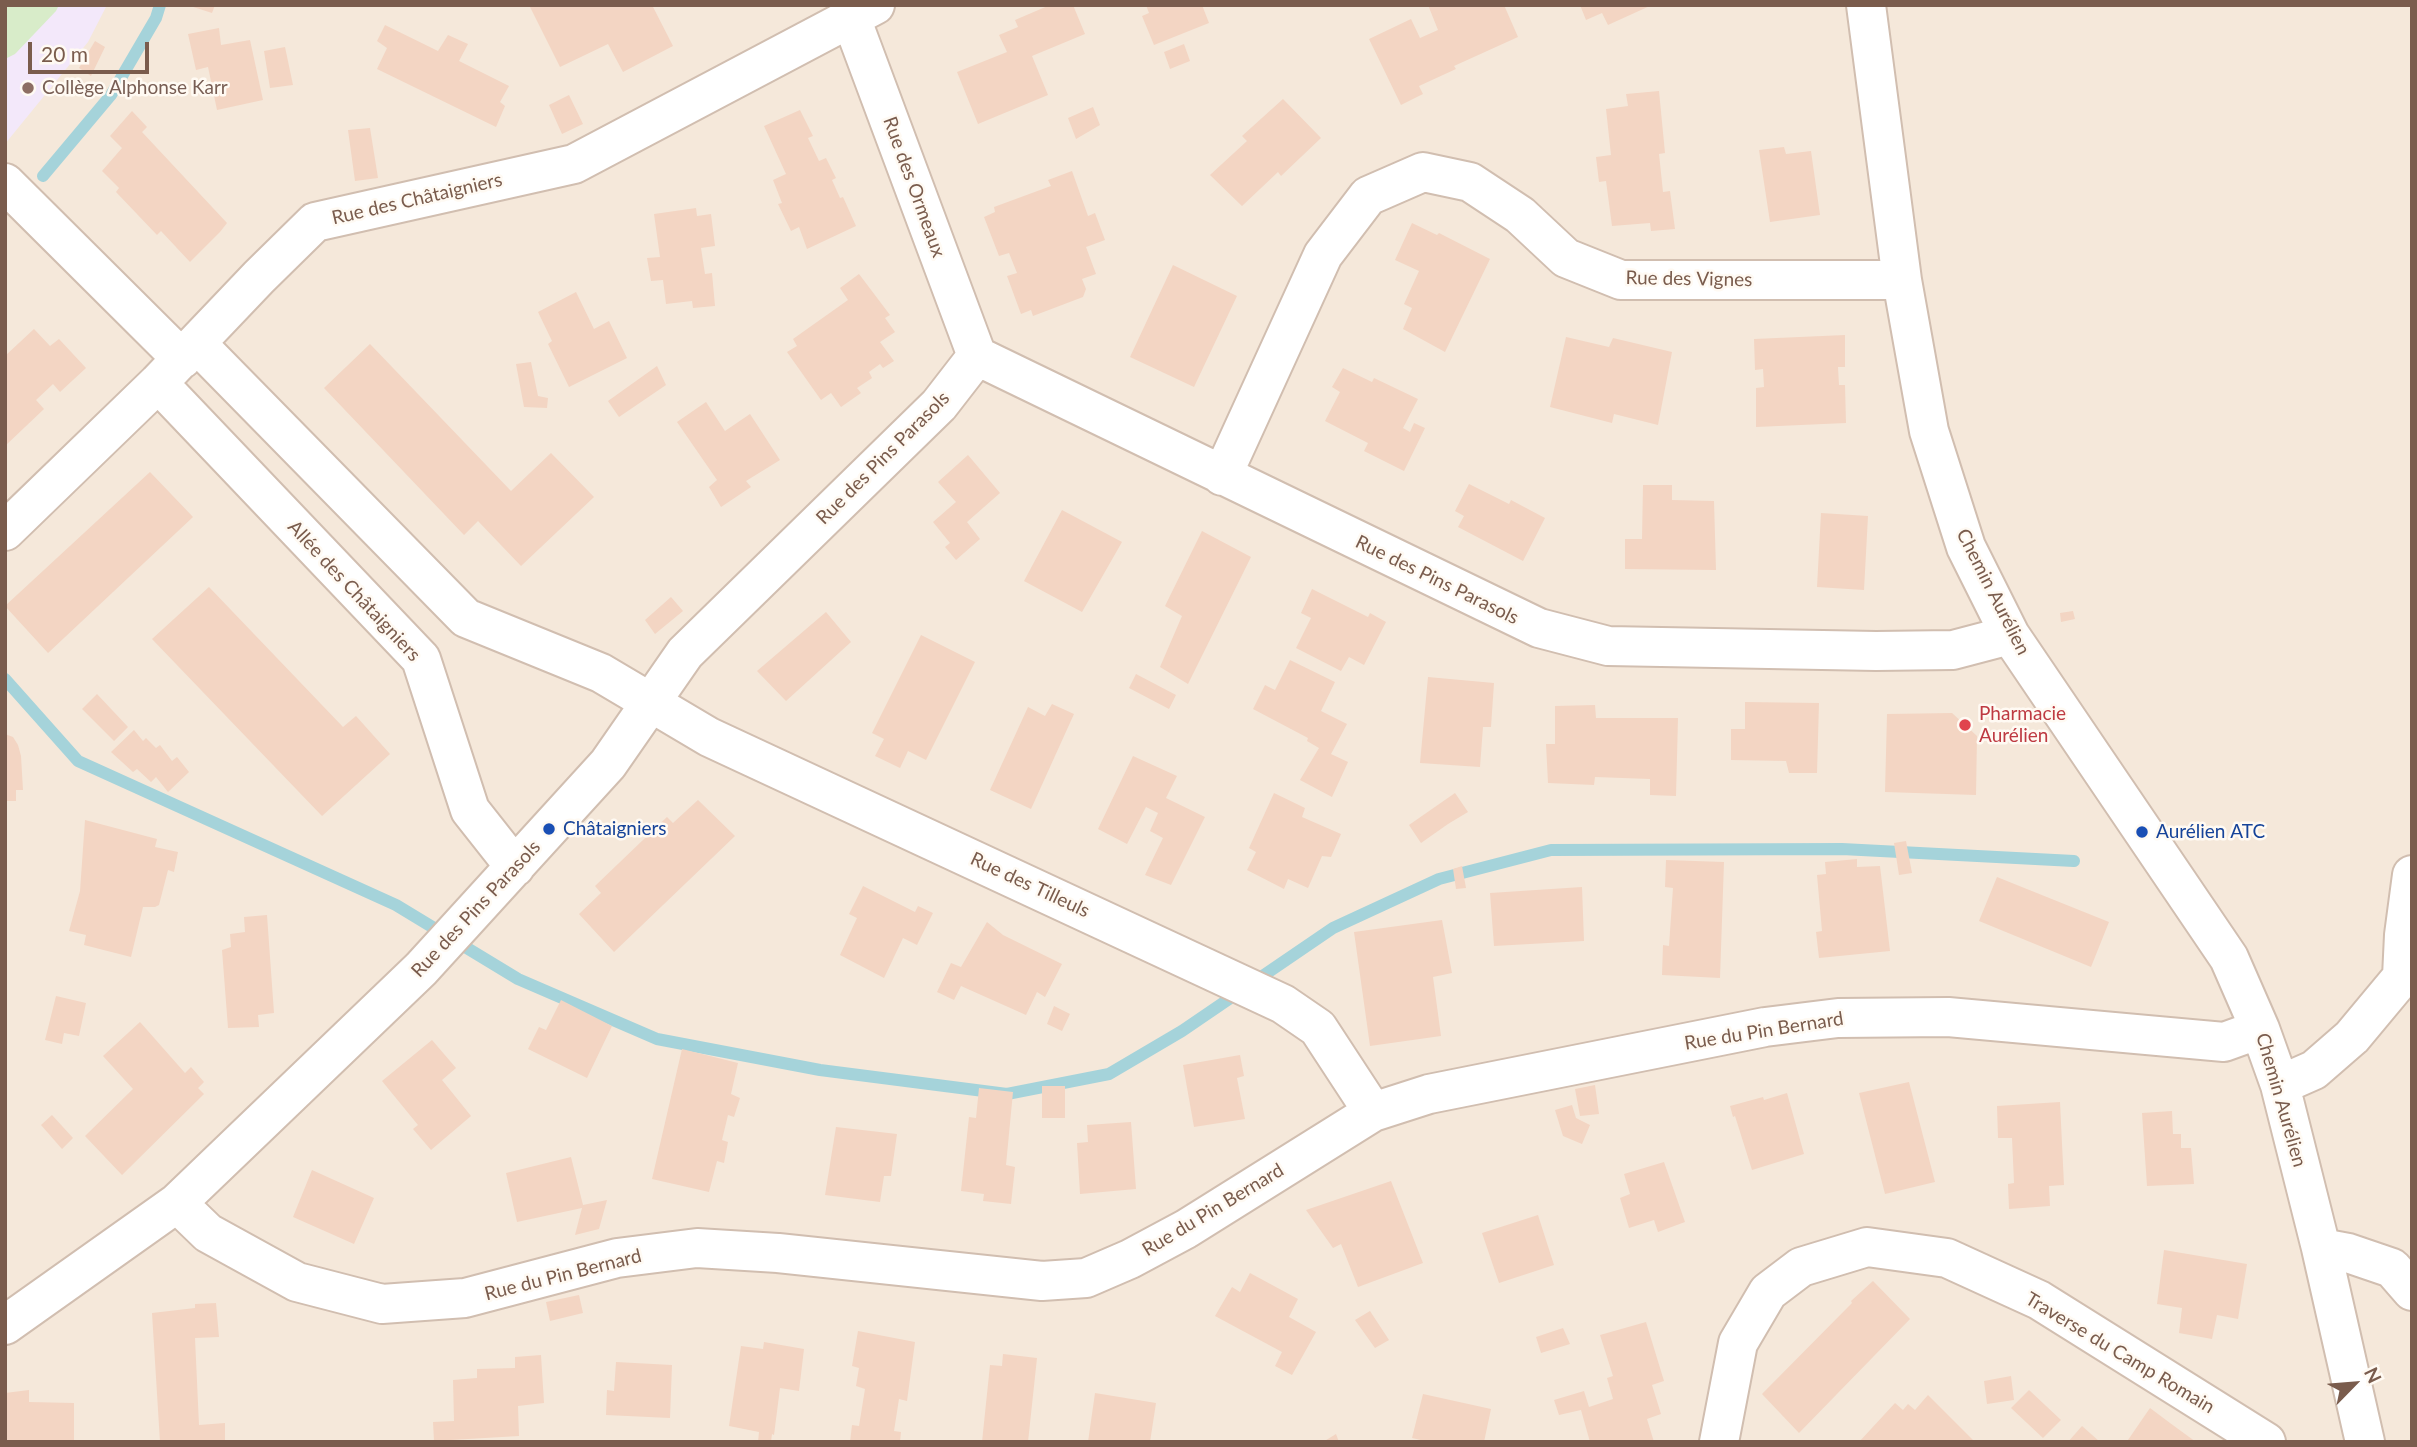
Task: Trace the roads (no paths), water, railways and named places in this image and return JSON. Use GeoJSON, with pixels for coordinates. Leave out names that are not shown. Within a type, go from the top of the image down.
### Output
{"type":"FeatureCollection","features":[{"type":"Feature","properties":{"kind":"street","name":"Chemin Aurélien"},"geometry":{"type":"LineString","coordinates":[[1866,5],[1902,280],[1929,431],[1966,547],[2010,635],[2229,958],[2260,1029],[2280,1085],[2321,1248],[2365,1442]]}},
{"type":"Feature","properties":{"kind":"street","name":"Rue des Ormeaux"},"geometry":{"type":"LineString","coordinates":[[863,11],[977,356]]}},
{"type":"Feature","properties":{"kind":"street","name":"Rue des Châtaigniers"},"geometry":{"type":"LineString","coordinates":[[5,531],[179,362],[258,277],[315,222],[574,164],[863,11]]}},
{"type":"Feature","properties":{"kind":"street","name":"Rue des Vignes"},"geometry":{"type":"LineString","coordinates":[[1223,476],[1323,255],[1368,197],[1423,172],[1469,183],[1520,215],[1566,258],[1621,280],[1902,280]]}},
{"type":"Feature","properties":{"kind":"street"},"geometry":{"type":"LineString","coordinates":[[5,183],[179,362],[466,618],[601,673],[649,702]]}},
{"type":"Feature","properties":{"kind":"street","name":"Rue des Pins Parasols"},"geometry":{"type":"LineString","coordinates":[[5,1325],[177,1203],[421,969],[607,764],[685,653],[939,405],[977,356],[1539,628],[1608,646],[1876,651],[1953,650],[2010,635]]}},
{"type":"Feature","properties":{"kind":"street","name":"Allée des Châtaigniers"},"geometry":{"type":"LineString","coordinates":[[179,362],[421,659],[470,810],[515,867]]}},
{"type":"Feature","properties":{"kind":"street"},"geometry":{"type":"LineString","coordinates":[[421,659],[466,618]]}},
{"type":"Feature","properties":{"kind":"street","name":"Rue des Tilleuls"},"geometry":{"type":"LineString","coordinates":[[649,702],[709,737],[1283,1003],[1318,1028],[1373,1112]]}},
{"type":"Feature","properties":{"kind":"street"},"geometry":{"type":"LineString","coordinates":[[2280,1085],[2314,1070],[2343,1046],[2407,978],[2404,935],[2412,876]]}},
{"type":"Feature","properties":{"kind":"street","name":"Rue du Pin Bernard"},"geometry":{"type":"LineString","coordinates":[[177,1203],[208,1233],[297,1282],[382,1304],[465,1298],[617,1258],[696,1248],[778,1253],[1042,1281],[1086,1278],[1130,1259],[1186,1229],[1373,1112],[1429,1094],[1765,1027],[1838,1018],[1948,1017],[2224,1042],[2260,1029]]}},
{"type":"Feature","properties":{"kind":"street","name":"Traverse du Camp Romain"},"geometry":{"type":"LineString","coordinates":[[1719,1442],[1738,1343],[1768,1292],[1801,1267],[1867,1247],[1947,1258],[2039,1300],[2266,1442]]}},
{"type":"Feature","properties":{"kind":"street"},"geometry":{"type":"LineString","coordinates":[[2321,1248],[2348,1253],[2392,1268],[2412,1291]]}},
{"type":"Feature","properties":{"kind":"waterway"},"geometry":{"type":"LineString","coordinates":[[43,176],[111,95],[156,18],[160,5]]}},
{"type":"Feature","properties":{"kind":"waterway"},"geometry":{"type":"LineString","coordinates":[[5,679],[78,761],[396,905],[518,979],[657,1039],[820,1070],[1007,1094],[1109,1074],[1182,1031],[1333,928],[1439,879],[1551,850],[1842,849],[2074,861]]}},
{"type":"Feature","properties":{"kind":"place","name":"Collège Alphonse Karr"},"geometry":{"type":"Point","coordinates":[28,88]}},
{"type":"Feature","properties":{"kind":"place","name":"Pharmacie Aurélien"},"geometry":{"type":"Point","coordinates":[1965,725]}},
{"type":"Feature","properties":{"kind":"place","name":"Châtaigniers"},"geometry":{"type":"Point","coordinates":[549,829]}},
{"type":"Feature","properties":{"kind":"place","name":"Aurélien ATC"},"geometry":{"type":"Point","coordinates":[2142,832]}}]}
